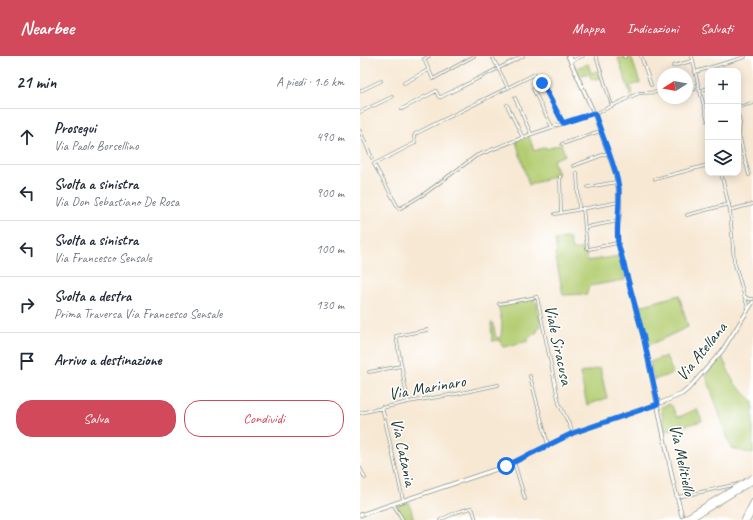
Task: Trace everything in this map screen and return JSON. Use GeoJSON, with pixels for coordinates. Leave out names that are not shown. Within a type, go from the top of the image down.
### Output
{"type":"FeatureCollection","features":[{"type":"Feature","properties":{"kind":"highway"},"geometry":{"type":"LineString","coordinates":[[682,520],[753,477]]}},
{"type":"Feature","properties":{"kind":"highway"},"geometry":{"type":"LineString","coordinates":[[689,520],[753,482]]}},
{"type":"Feature","properties":{"kind":"highway"},"geometry":{"type":"LineString","coordinates":[[744,520],[753,502]]}},
{"type":"Feature","properties":{"kind":"highway"},"geometry":{"type":"LineString","coordinates":[[748,520],[753,509]]}},
{"type":"Feature","properties":{"kind":"street"},"geometry":{"type":"LineString","coordinates":[[430,56],[424,59],[433,80],[474,56]]}},
{"type":"Feature","properties":{"kind":"street"},"geometry":{"type":"LineString","coordinates":[[492,56],[508,88]]}},
{"type":"Feature","properties":{"kind":"street"},"geometry":{"type":"LineString","coordinates":[[402,108],[436,91],[441,98],[523,56]]}},
{"type":"Feature","properties":{"kind":"street","name":"Via Melitiello"},"geometry":{"type":"LineString","coordinates":[[569,56],[595,113],[616,172],[619,202],[618,243],[643,335],[682,520]]}},
{"type":"Feature","properties":{"kind":"street"},"geometry":{"type":"LineString","coordinates":[[571,60],[583,56]]}},
{"type":"Feature","properties":{"kind":"street"},"geometry":{"type":"LineString","coordinates":[[596,56],[612,106]]}},
{"type":"Feature","properties":{"kind":"street"},"geometry":{"type":"LineString","coordinates":[[641,56],[651,85]]}},
{"type":"Feature","properties":{"kind":"street"},"geometry":{"type":"LineString","coordinates":[[692,56],[692,61],[705,108]]}},
{"type":"Feature","properties":{"kind":"street"},"geometry":{"type":"LineString","coordinates":[[695,72],[745,56]]}},
{"type":"Feature","properties":{"kind":"street"},"geometry":{"type":"LineString","coordinates":[[673,66],[692,61]]}},
{"type":"Feature","properties":{"kind":"street"},"geometry":{"type":"LineString","coordinates":[[404,83],[428,70]]}},
{"type":"Feature","properties":{"kind":"street"},"geometry":{"type":"LineString","coordinates":[[535,74],[415,134],[415,143],[374,164],[399,209],[408,205],[476,156],[531,134],[595,113],[640,94],[657,92]]}},
{"type":"Feature","properties":{"kind":"street"},"geometry":{"type":"LineString","coordinates":[[360,91],[381,81]]}},
{"type":"Feature","properties":{"kind":"street"},"geometry":{"type":"LineString","coordinates":[[542,83],[563,123]]}},
{"type":"Feature","properties":{"kind":"street"},"geometry":{"type":"LineString","coordinates":[[693,90],[705,88]]}},
{"type":"Feature","properties":{"kind":"street"},"geometry":{"type":"LineString","coordinates":[[533,89],[552,127]]}},
{"type":"Feature","properties":{"kind":"street"},"geometry":{"type":"LineString","coordinates":[[360,112],[392,97]]}},
{"type":"Feature","properties":{"kind":"street"},"geometry":{"type":"LineString","coordinates":[[515,98],[531,134]]}},
{"type":"Feature","properties":{"kind":"street"},"geometry":{"type":"LineString","coordinates":[[741,107],[753,103]]}},
{"type":"Feature","properties":{"kind":"street"},"geometry":{"type":"LineString","coordinates":[[507,105],[523,138]]}},
{"type":"Feature","properties":{"kind":"street"},"geometry":{"type":"LineString","coordinates":[[562,144],[601,131]]}},
{"type":"Feature","properties":{"kind":"street"},"geometry":{"type":"LineString","coordinates":[[360,132],[372,158]]}},
{"type":"Feature","properties":{"kind":"street"},"geometry":{"type":"LineString","coordinates":[[740,140],[749,175]]}},
{"type":"Feature","properties":{"kind":"street"},"geometry":{"type":"LineString","coordinates":[[573,166],[608,153]]}},
{"type":"Feature","properties":{"kind":"street"},"geometry":{"type":"LineString","coordinates":[[655,180],[705,166]]}},
{"type":"Feature","properties":{"kind":"street"},"geometry":{"type":"LineString","coordinates":[[577,172],[579,209]]}},
{"type":"Feature","properties":{"kind":"street"},"geometry":{"type":"LineString","coordinates":[[560,176],[562,212]]}},
{"type":"Feature","properties":{"kind":"street"},"geometry":{"type":"LineString","coordinates":[[723,176],[730,210],[734,261],[748,308]]}},
{"type":"Feature","properties":{"kind":"street"},"geometry":{"type":"LineString","coordinates":[[588,187],[617,182]]}},
{"type":"Feature","properties":{"kind":"street"},"geometry":{"type":"LineString","coordinates":[[555,214],[619,202]]}},
{"type":"Feature","properties":{"kind":"street"},"geometry":{"type":"LineString","coordinates":[[687,216],[729,204]]}},
{"type":"Feature","properties":{"kind":"street"},"geometry":{"type":"LineString","coordinates":[[730,210],[753,204]]}},
{"type":"Feature","properties":{"kind":"street"},"geometry":{"type":"LineString","coordinates":[[583,208],[588,248],[618,243]]}},
{"type":"Feature","properties":{"kind":"street"},"geometry":{"type":"LineString","coordinates":[[587,227],[618,221]]}},
{"type":"Feature","properties":{"kind":"street"},"geometry":{"type":"LineString","coordinates":[[744,296],[749,299],[753,299]]}},
{"type":"Feature","properties":{"kind":"street","name":"Viale Siracusa"},"geometry":{"type":"LineString","coordinates":[[499,304],[537,297],[559,403],[573,433]]}},
{"type":"Feature","properties":{"kind":"street","name":"Via Atellana"},"geometry":{"type":"LineString","coordinates":[[360,515],[514,462],[573,433],[675,398],[690,388],[722,351],[733,336],[748,308],[753,302]]}},
{"type":"Feature","properties":{"kind":"street"},"geometry":{"type":"LineString","coordinates":[[408,402],[396,336],[427,330]]}},
{"type":"Feature","properties":{"kind":"street"},"geometry":{"type":"LineString","coordinates":[[369,372],[402,366]]}},
{"type":"Feature","properties":{"kind":"street"},"geometry":{"type":"LineString","coordinates":[[530,376],[548,445]]}},
{"type":"Feature","properties":{"kind":"street","name":"Via Marinaro"},"geometry":{"type":"LineString","coordinates":[[360,413],[382,407],[498,385]]}},
{"type":"Feature","properties":{"kind":"street","name":"Via Catania"},"geometry":{"type":"LineString","coordinates":[[382,407],[403,501]]}},
{"type":"Feature","properties":{"kind":"street"},"geometry":{"type":"LineString","coordinates":[[514,462],[525,499]]}},
{"type":"Feature","properties":{"kind":"street"},"geometry":{"type":"LineString","coordinates":[[360,468],[365,478]]}},
{"type":"Feature","properties":{"kind":"street"},"geometry":{"type":"LineString","coordinates":[[677,497],[735,484],[753,482]]}},
{"type":"Feature","properties":{"kind":"street"},"geometry":{"type":"LineString","coordinates":[[393,504],[403,520]]}},
{"type":"Feature","properties":{"kind":"street"},"geometry":{"type":"LineString","coordinates":[[440,520],[470,508],[473,510],[476,520]]}},
{"type":"Feature","properties":{"kind":"green space"},"geometry":{"type":"Polygon","coordinates":[[[625,56],[631,56],[640,83],[630,86],[633,95],[631,96],[618,58],[623,57],[626,59],[625,56]]]}},
{"type":"Feature","properties":{"kind":"green space"},"geometry":{"type":"Polygon","coordinates":[[[588,64],[591,73],[598,71],[601,78],[591,80],[589,73],[579,76],[576,68],[588,64]]]}},
{"type":"Feature","properties":{"kind":"green space"},"geometry":{"type":"Polygon","coordinates":[[[529,136],[534,151],[546,147],[547,149],[561,144],[565,155],[553,160],[558,175],[529,185],[516,141],[529,136]]]}},
{"type":"Feature","properties":{"kind":"green space"},"geometry":{"type":"Polygon","coordinates":[[[569,237],[572,250],[585,248],[587,261],[619,256],[625,280],[589,286],[587,294],[563,295],[555,253],[557,253],[555,240],[569,237]]]}},
{"type":"Feature","properties":{"kind":"green space"},"geometry":{"type":"Polygon","coordinates":[[[679,295],[688,327],[647,346],[637,307],[679,295]]]}},
{"type":"Feature","properties":{"kind":"green space"},"geometry":{"type":"Polygon","coordinates":[[[533,299],[537,303],[541,326],[537,332],[528,338],[528,341],[504,347],[502,346],[500,340],[492,341],[491,323],[493,323],[496,338],[501,337],[502,323],[498,305],[533,299]]]}},
{"type":"Feature","properties":{"kind":"green space"},"geometry":{"type":"Polygon","coordinates":[[[666,356],[673,373],[654,380],[650,362],[666,356]]]}},
{"type":"Feature","properties":{"kind":"green space"},"geometry":{"type":"Polygon","coordinates":[[[720,357],[722,357],[734,383],[753,401],[753,454],[731,448],[706,375],[720,357]]]}},
{"type":"Feature","properties":{"kind":"green space"},"geometry":{"type":"Polygon","coordinates":[[[600,368],[607,398],[587,405],[580,373],[600,368]]]}},
{"type":"Feature","properties":{"kind":"green space"},"geometry":{"type":"Polygon","coordinates":[[[669,404],[672,406],[676,416],[679,417],[697,409],[702,421],[665,431],[661,407],[669,404]]]}},
{"type":"Feature","properties":{"kind":"green space"},"geometry":{"type":"Polygon","coordinates":[[[409,502],[414,520],[404,520],[396,506],[409,502]]]}},
{"type":"Feature","properties":{"kind":"route"},"geometry":{"type":"LineString","coordinates":[[506,466],[573,433],[658,404],[643,335],[618,243],[617,235],[620,211],[616,172],[595,114],[594,113],[563,123],[542,83]]}}]}
